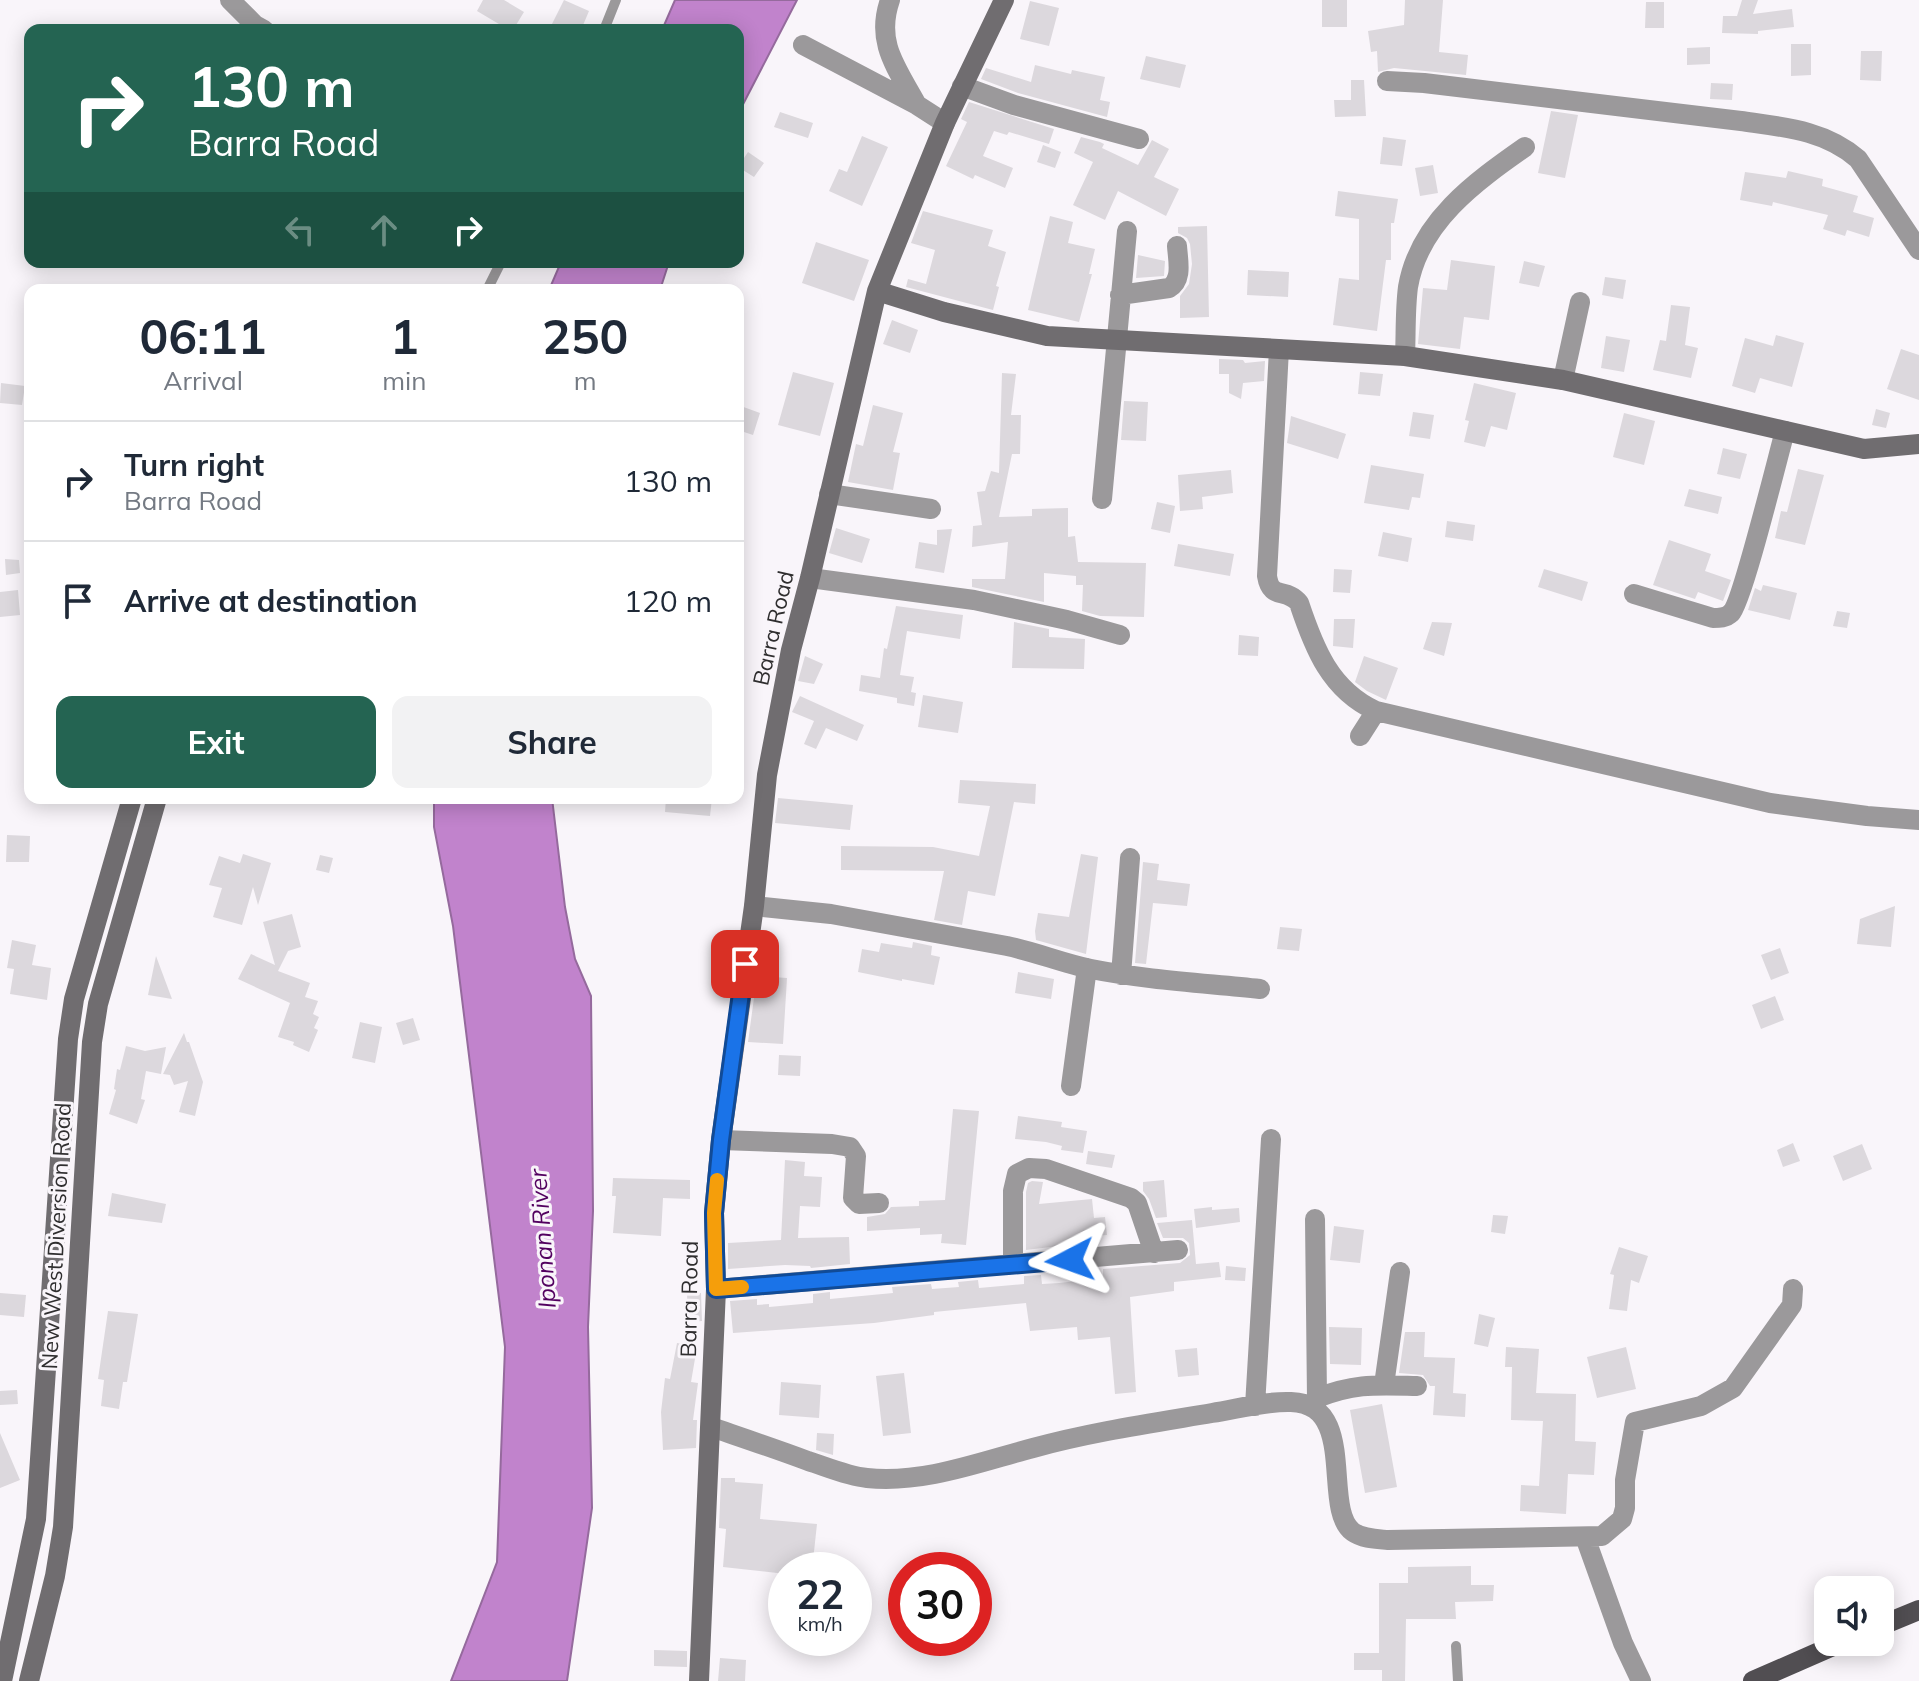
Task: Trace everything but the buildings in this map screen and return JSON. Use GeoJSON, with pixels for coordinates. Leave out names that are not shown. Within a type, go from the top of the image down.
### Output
{"type":"FeatureCollection","features":[{"type":"Feature","properties":{"kind":"main road"},"geometry":{"type":"LineString","coordinates":[[1894,1620],[1919,1610]]}},
{"type":"Feature","properties":{"kind":"main road"},"geometry":{"type":"LineString","coordinates":[[1753,1681],[1814,1654]]}},
{"type":"Feature","properties":{"kind":"street"},"geometry":{"type":"LineString","coordinates":[[230,0],[257,24]]}},
{"type":"Feature","properties":{"kind":"street"},"geometry":{"type":"LineString","coordinates":[[890,0],[884,17],[884,34],[899,72],[917,105]]}},
{"type":"Feature","properties":{"kind":"street","name":"Barra Road"},"geometry":{"type":"LineString","coordinates":[[699,1681],[716,1289],[714,1213],[721,1140],[754,906],[767,775],[791,650],[877,291],[945,123],[1004,0]]}},
{"type":"Feature","properties":{"kind":"street"},"geometry":{"type":"LineString","coordinates":[[803,45],[945,123]]}},
{"type":"Feature","properties":{"kind":"street"},"geometry":{"type":"LineString","coordinates":[[1387,81],[1779,126],[1824,137],[1844,147],[1858,159],[1919,250]]}},
{"type":"Feature","properties":{"kind":"street"},"geometry":{"type":"LineString","coordinates":[[962,86],[1014,105],[1139,139]]}},
{"type":"Feature","properties":{"kind":"street"},"geometry":{"type":"LineString","coordinates":[[1405,356],[1408,288],[1419,248],[1438,221],[1481,178],[1525,147]]}},
{"type":"Feature","properties":{"kind":"street"},"geometry":{"type":"LineString","coordinates":[[1102,499],[1127,231]]}},
{"type":"Feature","properties":{"kind":"street"},"geometry":{"type":"LineString","coordinates":[[1120,295],[1169,288],[1175,284],[1178,279],[1177,246]]}},
{"type":"Feature","properties":{"kind":"street"},"geometry":{"type":"LineString","coordinates":[[877,291],[1023,332],[1115,341],[1405,356],[1563,380],[1864,449],[1919,444]]}},
{"type":"Feature","properties":{"kind":"street"},"geometry":{"type":"LineString","coordinates":[[1563,380],[1580,302]]}},
{"type":"Feature","properties":{"kind":"street"},"geometry":{"type":"LineString","coordinates":[[1279,349],[1267,576],[1269,587],[1273,592],[1295,598],[1322,663],[1356,699],[1376,711],[1770,803],[1919,820]]}},
{"type":"Feature","properties":{"kind":"street"},"geometry":{"type":"LineString","coordinates":[[1634,594],[1713,618],[1731,613],[1742,586],[1785,431]]}},
{"type":"Feature","properties":{"kind":"street"},"geometry":{"type":"LineString","coordinates":[[829,494],[931,509]]}},
{"type":"Feature","properties":{"kind":"street"},"geometry":{"type":"LineString","coordinates":[[810,578],[974,600],[1120,635]]}},
{"type":"Feature","properties":{"kind":"street"},"geometry":{"type":"LineString","coordinates":[[1360,736],[1376,711]]}},
{"type":"Feature","properties":{"kind":"street","name":"New West Diversion Road"},"geometry":{"type":"LineString","coordinates":[[2,1681],[36,1519],[68,1039],[74,999],[130,804]]}},
{"type":"Feature","properties":{"kind":"street","name":"New West Diversion Road"},"geometry":{"type":"LineString","coordinates":[[29,1681],[55,1576],[63,1527],[92,1042],[98,1004],[155,804]]}},
{"type":"Feature","properties":{"kind":"street"},"geometry":{"type":"LineString","coordinates":[[1121,975],[1130,858]]}},
{"type":"Feature","properties":{"kind":"street"},"geometry":{"type":"LineString","coordinates":[[754,906],[831,914],[1007,946],[1121,975],[1260,989]]}},
{"type":"Feature","properties":{"kind":"street"},"geometry":{"type":"LineString","coordinates":[[1071,1086],[1087,968]]}},
{"type":"Feature","properties":{"kind":"street"},"geometry":{"type":"LineString","coordinates":[[1255,1406],[1271,1139]]}},
{"type":"Feature","properties":{"kind":"street"},"geometry":{"type":"LineString","coordinates":[[721,1140],[850,1147],[856,1156],[853,1198],[859,1204],[879,1203]]}},
{"type":"Feature","properties":{"kind":"street"},"geometry":{"type":"LineString","coordinates":[[1013,1264],[1013,1191],[1017,1174],[1029,1168],[1046,1169],[1131,1198],[1137,1203],[1154,1253]]}},
{"type":"Feature","properties":{"kind":"street"},"geometry":{"type":"LineString","coordinates":[[1315,1219],[1315,1402],[1335,1445],[1344,1520],[1352,1531],[1370,1539],[1602,1536],[1622,1519],[1635,1422],[1701,1406],[1733,1388],[1792,1305],[1793,1289]]}},
{"type":"Feature","properties":{"kind":"street"},"geometry":{"type":"LineString","coordinates":[[716,1289],[1178,1250]]}},
{"type":"Feature","properties":{"kind":"street"},"geometry":{"type":"LineString","coordinates":[[1384,1385],[1400,1272]]}},
{"type":"Feature","properties":{"kind":"street"},"geometry":{"type":"LineString","coordinates":[[711,1427],[838,1471],[864,1478],[887,1479],[930,1474],[1037,1447],[1255,1406],[1315,1402],[1344,1387],[1362,1384],[1417,1386]]}},
{"type":"Feature","properties":{"kind":"street"},"geometry":{"type":"LineString","coordinates":[[1585,1537],[1623,1643],[1641,1681]]}},
{"type":"Feature","properties":{"kind":"lane"},"geometry":{"type":"LineString","coordinates":[[606,24],[616,0]]}},
{"type":"Feature","properties":{"kind":"lane"},"geometry":{"type":"LineString","coordinates":[[1456,1646],[1458,1681]]}},
{"type":"Feature","properties":{"kind":"water"},"geometry":{"type":"Polygon","coordinates":[[[675,0],[797,0],[744,102],[744,24],[665,24],[675,0]]]}},
{"type":"Feature","properties":{"kind":"water"},"geometry":{"type":"Polygon","coordinates":[[[558,268],[667,268],[662,284],[552,284],[558,268]]]}},
{"type":"Feature","properties":{"kind":"water","name":"Iponan River"},"geometry":{"type":"Polygon","coordinates":[[[434,804],[553,804],[565,907],[575,959],[591,996],[593,1211],[588,1327],[592,1508],[567,1681],[451,1681],[497,1562],[505,1347],[453,926],[434,827],[434,804]]]}},
{"type":"Feature","properties":{"kind":"slow traffic"},"geometry":{"type":"LineString","coordinates":[[717,1180],[714,1213],[716,1289],[742,1287]]}},
{"type":"Feature","properties":{"kind":"route"},"geometry":{"type":"LineString","coordinates":[[745,964],[714,1213],[716,1289],[1070,1260]]}}]}
